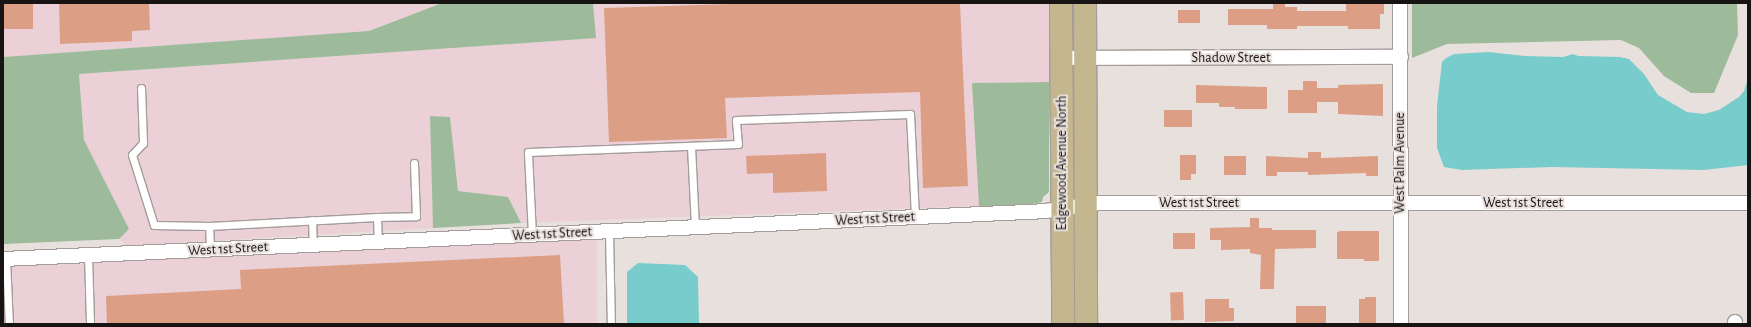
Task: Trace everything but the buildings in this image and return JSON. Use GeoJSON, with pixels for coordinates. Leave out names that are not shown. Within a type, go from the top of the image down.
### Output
{"type":"FeatureCollection","features":[{"type":"Feature","properties":{"kind":"main road","name":"Edgewood Avenue North"},"geometry":{"type":"LineString","coordinates":[[1061,3],[1063,324]]}},
{"type":"Feature","properties":{"kind":"main road","name":"Edgewood Avenue North"},"geometry":{"type":"LineString","coordinates":[[1085,3],[1086,324]]}},
{"type":"Feature","properties":{"kind":"street","name":"West Palm Avenue"},"geometry":{"type":"LineString","coordinates":[[1400,3],[1401,324]]}},
{"type":"Feature","properties":{"kind":"street","name":"Shadow Street"},"geometry":{"type":"LineString","coordinates":[[1061,58],[1401,57]]}},
{"type":"Feature","properties":{"kind":"street","name":"West 1st Street"},"geometry":{"type":"LineString","coordinates":[[5,259],[1062,210],[1099,204],[1400,202],[1748,203]]}},
{"type":"Feature","properties":{"kind":"lane"},"geometry":{"type":"LineString","coordinates":[[141,88],[143,144],[132,156],[154,225],[209,226],[416,216],[414,163]]}},
{"type":"Feature","properties":{"kind":"lane"},"geometry":{"type":"LineString","coordinates":[[532,235],[528,152],[738,144],[736,120],[910,114],[915,217]]}},
{"type":"Feature","properties":{"kind":"lane"},"geometry":{"type":"LineString","coordinates":[[690,146],[695,228]]}},
{"type":"Feature","properties":{"kind":"lane"},"geometry":{"type":"LineString","coordinates":[[377,217],[378,242]]}},
{"type":"Feature","properties":{"kind":"lane"},"geometry":{"type":"LineString","coordinates":[[312,220],[313,245]]}},
{"type":"Feature","properties":{"kind":"lane"},"geometry":{"type":"LineString","coordinates":[[209,226],[210,249]]}},
{"type":"Feature","properties":{"kind":"lane"},"geometry":{"type":"LineString","coordinates":[[609,232],[611,324]]}},
{"type":"Feature","properties":{"kind":"lane"},"geometry":{"type":"LineString","coordinates":[[88,255],[90,324]]}},
{"type":"Feature","properties":{"kind":"lane"},"geometry":{"type":"LineString","coordinates":[[5,259],[9,324]]}},
{"type":"Feature","properties":{"kind":"shaded area"},"geometry":{"type":"Polygon","coordinates":[[[3,3],[442,3],[369,31],[3,57],[3,3]]]}},
{"type":"Feature","properties":{"kind":"shaded area"},"geometry":{"type":"Polygon","coordinates":[[[593,3],[1052,3],[1051,82],[972,83],[979,206],[521,223],[508,197],[458,191],[450,117],[430,116],[433,228],[127,246],[119,239],[128,229],[84,140],[79,74],[595,38],[593,3]]]}},
{"type":"Feature","properties":{"kind":"shaded area"},"geometry":{"type":"Polygon","coordinates":[[[597,238],[597,324],[3,324],[3,267],[597,238]]]}},
{"type":"Feature","properties":{"kind":"green space"},"geometry":{"type":"Polygon","coordinates":[[[442,3],[593,3],[596,38],[79,74],[84,140],[129,229],[119,239],[3,244],[3,57],[369,31],[442,3]]]}},
{"type":"Feature","properties":{"kind":"green space"},"geometry":{"type":"Polygon","coordinates":[[[1412,3],[1737,3],[1738,35],[1714,93],[1691,93],[1664,76],[1639,48],[1621,40],[1447,44],[1412,58],[1412,3]]]}},
{"type":"Feature","properties":{"kind":"green space"},"geometry":{"type":"Polygon","coordinates":[[[1049,82],[1049,192],[1043,197],[1042,202],[1022,206],[979,206],[972,83],[1049,82]]]}},
{"type":"Feature","properties":{"kind":"green space"},"geometry":{"type":"Polygon","coordinates":[[[430,116],[450,117],[458,191],[508,197],[521,223],[433,228],[430,116]]]}},
{"type":"Feature","properties":{"kind":"water"},"geometry":{"type":"Polygon","coordinates":[[[1488,52],[1525,56],[1563,57],[1573,54],[1578,56],[1620,57],[1629,59],[1644,74],[1658,95],[1687,112],[1704,114],[1719,110],[1739,97],[1744,91],[1748,79],[1748,165],[1704,170],[1552,167],[1462,170],[1444,167],[1437,148],[1437,106],[1442,62],[1454,54],[1488,52]]]}},
{"type":"Feature","properties":{"kind":"water"},"geometry":{"type":"Polygon","coordinates":[[[638,263],[685,265],[698,277],[699,324],[627,324],[627,272],[638,263]]]}}]}
